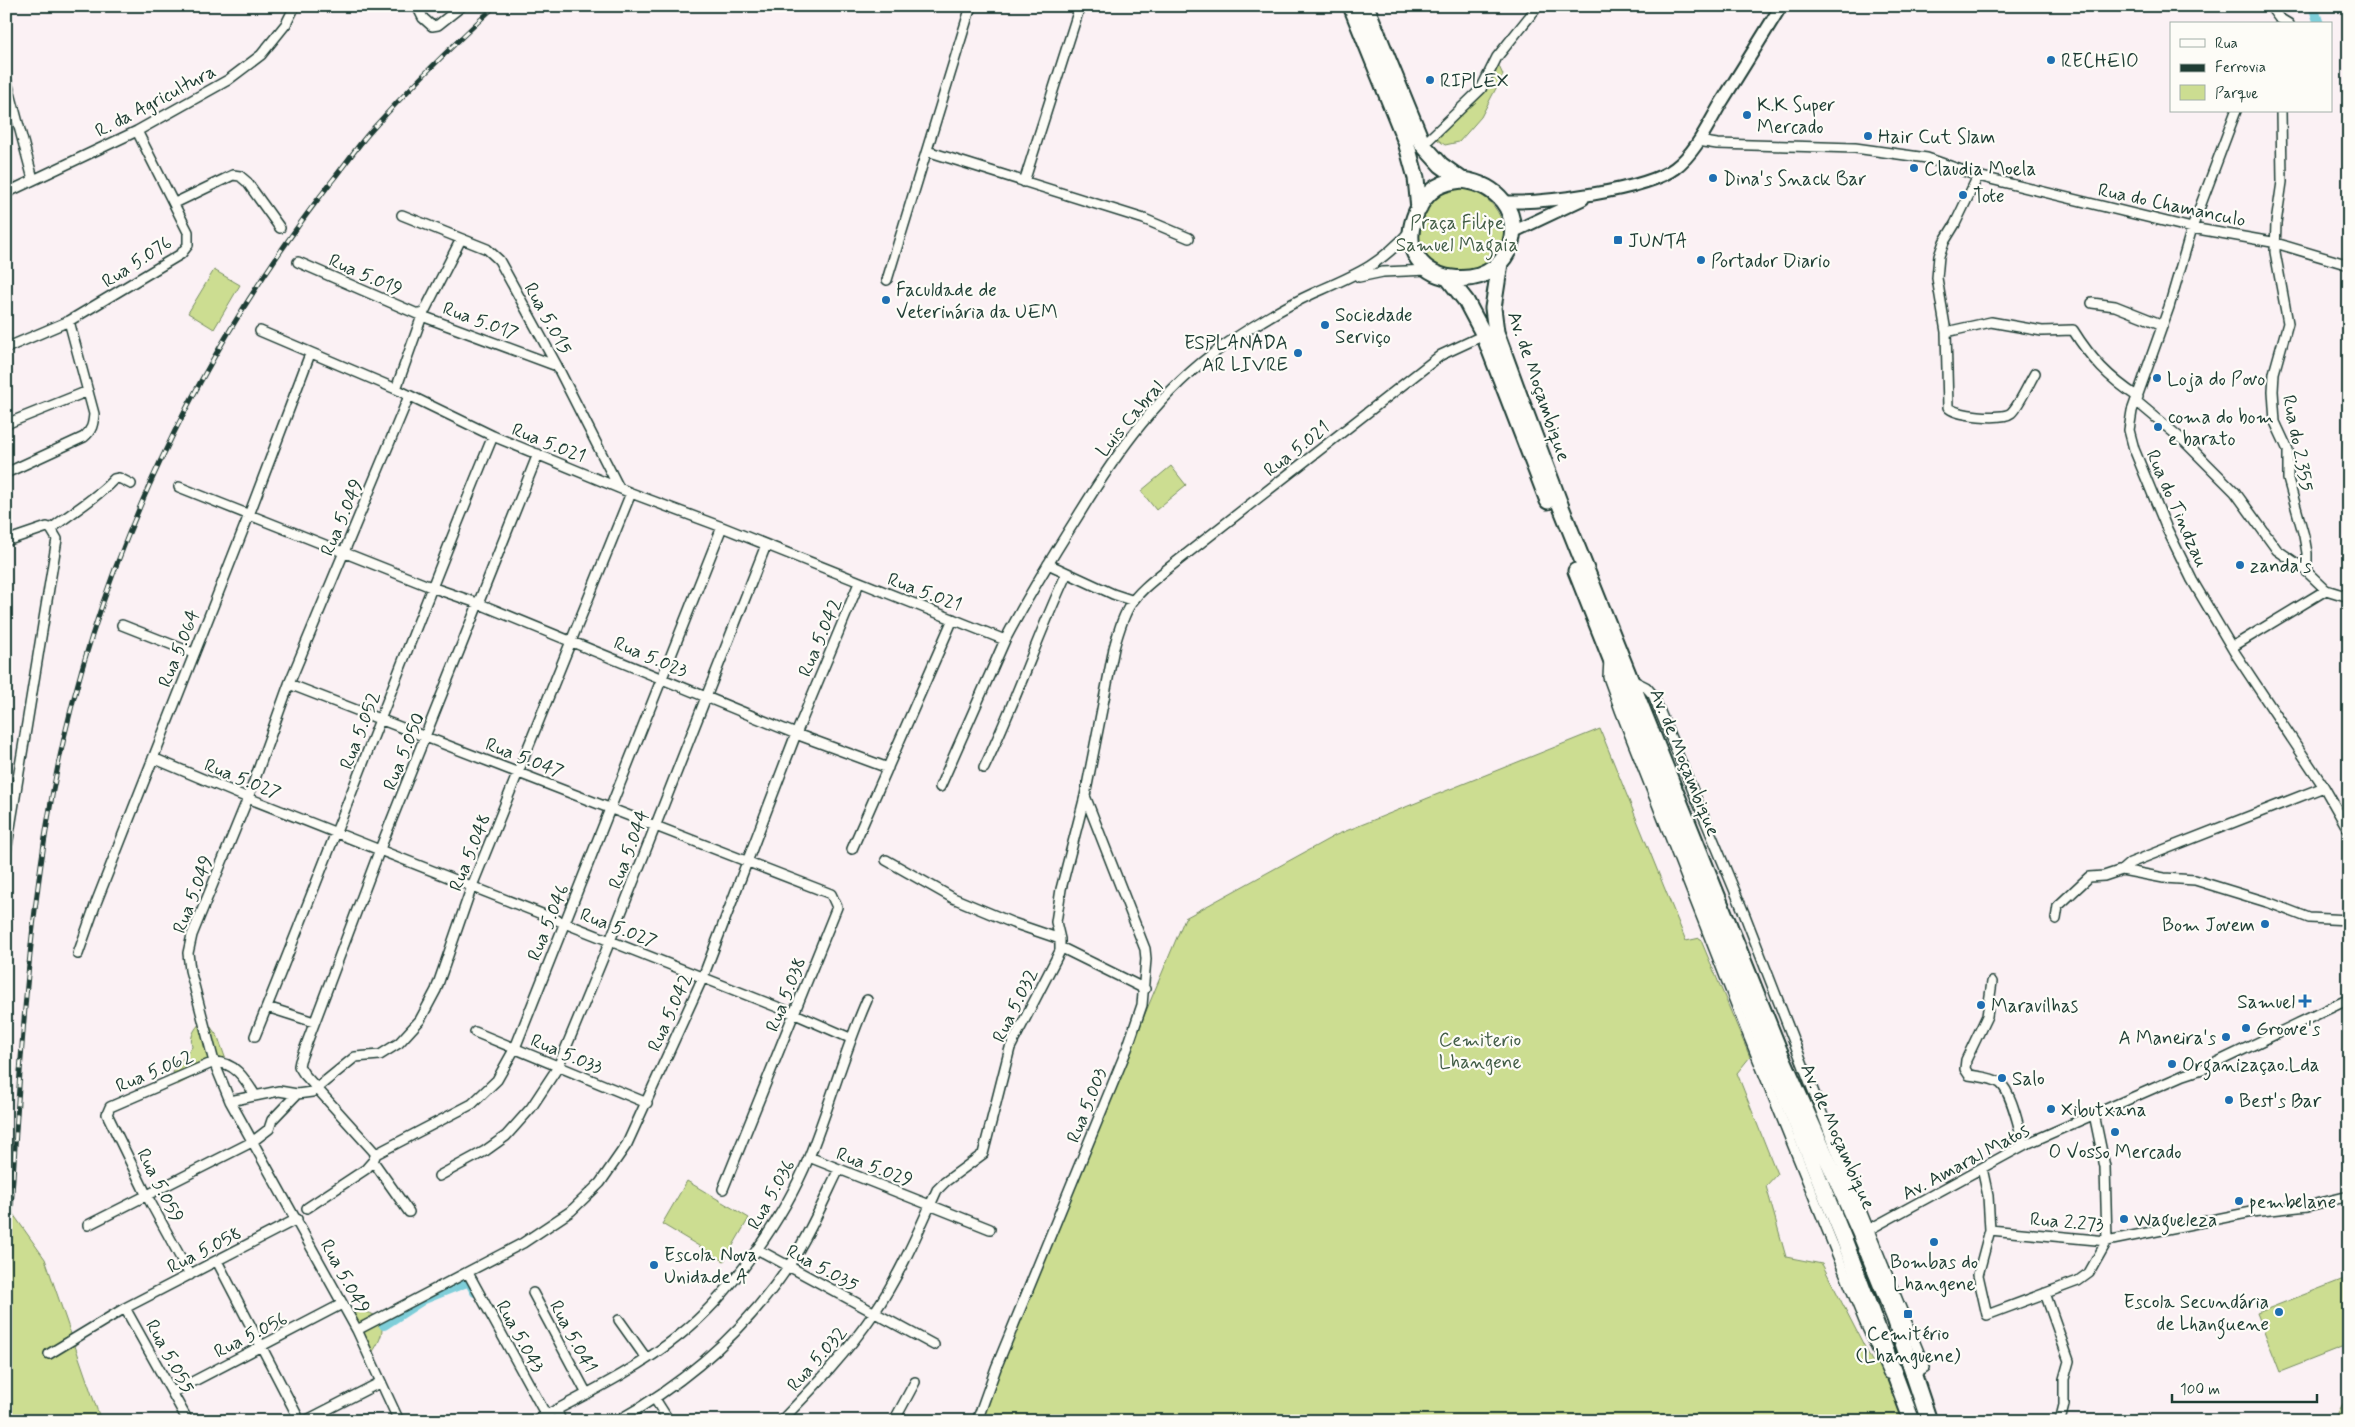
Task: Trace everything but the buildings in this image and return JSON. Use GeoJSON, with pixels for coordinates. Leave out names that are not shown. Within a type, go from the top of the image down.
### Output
{"type":"FeatureCollection","features":[{"type":"Feature","properties":{"kind":"highway"},"geometry":{"type":"LineString","coordinates":[[1351,6],[1412,161],[1419,209]]}},
{"type":"Feature","properties":{"kind":"highway"},"geometry":{"type":"LineString","coordinates":[[1366,6],[1423,145],[1441,164],[1462,180]]}},
{"type":"Feature","properties":{"kind":"highway"},"geometry":{"type":"LineString","coordinates":[[1462,180],[1479,182],[1494,190],[1505,202],[1512,216],[1513,232],[1509,249],[1500,263],[1489,272],[1476,278],[1448,278],[1428,270],[1414,252],[1411,230],[1419,209],[1426,197],[1436,188],[1449,182],[1462,180]]}},
{"type":"Feature","properties":{"kind":"highway","name":"Av. de Moçambique"},"geometry":{"type":"LineString","coordinates":[[1500,263],[1493,308],[1496,332],[1560,506],[1632,680],[1779,1050],[1860,1233],[1895,1320],[1929,1421]]}},
{"type":"Feature","properties":{"kind":"highway","name":"Av. de Moçambique"},"geometry":{"type":"LineString","coordinates":[[1448,278],[1466,301],[1484,335],[1610,656],[1855,1267],[1912,1421]]}},
{"type":"Feature","properties":{"kind":"street","name":"R. da Agricultura"},"geometry":{"type":"LineString","coordinates":[[6,193],[137,131],[228,80],[261,55],[286,24],[295,6]]}},
{"type":"Feature","properties":{"kind":"street"},"geometry":{"type":"LineString","coordinates":[[417,6],[423,18],[432,26],[438,25],[462,6]]}},
{"type":"Feature","properties":{"kind":"street"},"geometry":{"type":"LineString","coordinates":[[887,280],[971,6]]}},
{"type":"Feature","properties":{"kind":"street"},"geometry":{"type":"LineString","coordinates":[[1024,182],[1080,6]]}},
{"type":"Feature","properties":{"kind":"street"},"geometry":{"type":"LineString","coordinates":[[1423,145],[1481,89],[1496,57],[1538,6]]}},
{"type":"Feature","properties":{"kind":"street"},"geometry":{"type":"LineString","coordinates":[[1505,202],[1523,202],[1593,194],[1655,178],[1674,169],[1698,141],[1781,6]]}},
{"type":"Feature","properties":{"kind":"street"},"geometry":{"type":"LineString","coordinates":[[2270,6],[2278,21]]}},
{"type":"Feature","properties":{"kind":"street"},"geometry":{"type":"LineString","coordinates":[[6,78],[33,179]]}},
{"type":"Feature","properties":{"kind":"street","name":"Rua do Tindzau"},"geometry":{"type":"LineString","coordinates":[[2236,112],[2192,228],[2163,325],[2129,419],[2129,430],[2134,450],[2167,529],[2192,580],[2232,647],[2324,787],[2349,831]]}},
{"type":"Feature","properties":{"kind":"street","name":"Rua do 2.355"},"geometry":{"type":"LineString","coordinates":[[2281,112],[2282,182],[2275,243],[2288,323],[2274,373],[2276,422],[2288,450],[2288,479],[2304,536],[2308,564],[2307,572]]}},
{"type":"Feature","properties":{"kind":"street","name":"Rua 5.076"},"geometry":{"type":"LineString","coordinates":[[6,348],[69,321],[182,254],[188,245],[188,232],[175,202],[137,131]]}},
{"type":"Feature","properties":{"kind":"street"},"geometry":{"type":"LineString","coordinates":[[1698,141],[1717,144],[1855,148],[1927,158],[1978,176],[1955,224],[1944,242],[1939,256],[1937,278],[1946,332],[1948,407],[1952,411],[1973,415],[2002,416],[2011,412],[2034,373]]}},
{"type":"Feature","properties":{"kind":"street"},"geometry":{"type":"LineString","coordinates":[[927,151],[1144,219],[1189,238]]}},
{"type":"Feature","properties":{"kind":"street"},"geometry":{"type":"LineString","coordinates":[[175,202],[233,174],[240,176],[247,182],[280,228]]}},
{"type":"Feature","properties":{"kind":"street","name":"Rua do Chamanculo"},"geometry":{"type":"LineString","coordinates":[[1978,176],[2192,228],[2275,243],[2349,265]]}},
{"type":"Feature","properties":{"kind":"street"},"geometry":{"type":"LineString","coordinates":[[1513,232],[1593,194]]}},
{"type":"Feature","properties":{"kind":"street","name":"Rua 5.015"},"geometry":{"type":"LineString","coordinates":[[402,215],[487,249],[499,260],[557,366],[618,488]]}},
{"type":"Feature","properties":{"kind":"street","name":"Luis Cabral"},"geometry":{"type":"LineString","coordinates":[[1048,564],[1110,464],[1132,434],[1160,402],[1199,364],[1275,313],[1344,281],[1378,262],[1394,249],[1411,230]]}},
{"type":"Feature","properties":{"kind":"street"},"geometry":{"type":"LineString","coordinates":[[396,389],[422,316],[461,238]]}},
{"type":"Feature","properties":{"kind":"street","name":"Rua 5.019"},"geometry":{"type":"LineString","coordinates":[[298,262],[422,316]]}},
{"type":"Feature","properties":{"kind":"street","name":"Luis Cabral"},"geometry":{"type":"LineString","coordinates":[[1344,281],[1383,272],[1428,270]]}},
{"type":"Feature","properties":{"kind":"street"},"geometry":{"type":"LineString","coordinates":[[2092,303],[2115,306],[2163,325]]}},
{"type":"Feature","properties":{"kind":"street","name":"Rua 5.017"},"geometry":{"type":"LineString","coordinates":[[422,316],[557,366]]}},
{"type":"Feature","properties":{"kind":"street"},"geometry":{"type":"LineString","coordinates":[[6,473],[90,432],[94,414],[69,321]]}},
{"type":"Feature","properties":{"kind":"street"},"geometry":{"type":"LineString","coordinates":[[1946,332],[1992,322],[2042,331],[2073,330],[2112,380],[2166,424],[2212,467],[2235,492],[2277,550],[2323,586],[2349,597]]}},
{"type":"Feature","properties":{"kind":"street","name":"Rua 5.021"},"geometry":{"type":"LineString","coordinates":[[260,331],[310,354],[396,389],[493,436],[631,494],[722,527],[1005,640]]}},
{"type":"Feature","properties":{"kind":"street","name":"Rua 5.021"},"geometry":{"type":"LineString","coordinates":[[1132,600],[1166,570],[1441,355],[1484,335]]}},
{"type":"Feature","properties":{"kind":"street","name":"Rua 5.064"},"geometry":{"type":"LineString","coordinates":[[78,954],[96,903],[249,515],[310,354]]}},
{"type":"Feature","properties":{"kind":"street"},"geometry":{"type":"LineString","coordinates":[[6,424],[88,391]]}},
{"type":"Feature","properties":{"kind":"street","name":"Rua 5.049"},"geometry":{"type":"LineString","coordinates":[[399,1421],[357,1330],[297,1219],[230,1102],[214,1062],[194,990],[188,953],[192,935],[248,798],[289,684],[409,396]]}},
{"type":"Feature","properties":{"kind":"street","name":"Rua 5.052"},"geometry":{"type":"LineString","coordinates":[[255,1036],[337,832],[431,587],[493,436]]}},
{"type":"Feature","properties":{"kind":"street","name":"Rua 5.050"},"geometry":{"type":"LineString","coordinates":[[318,1089],[304,1074],[299,1066],[300,1061],[380,849],[480,604],[538,454]]}},
{"type":"Feature","properties":{"kind":"street"},"geometry":{"type":"LineString","coordinates":[[51,529],[94,499],[114,479],[119,478],[131,484]]}},
{"type":"Feature","properties":{"kind":"street","name":"Rua 5.023"},"geometry":{"type":"LineString","coordinates":[[179,487],[343,553],[570,640],[796,734],[888,768]]}},
{"type":"Feature","properties":{"kind":"street","name":"Rua 5.048"},"geometry":{"type":"LineString","coordinates":[[230,1102],[279,1091],[297,1094],[312,1092],[355,1057],[380,1055],[399,1043],[420,1020],[436,990],[472,886],[570,640],[631,494]]}},
{"type":"Feature","properties":{"kind":"street"},"geometry":{"type":"LineString","coordinates":[[6,541],[47,527],[51,529],[57,539],[6,852]]}},
{"type":"Feature","properties":{"kind":"street","name":"Rua 5.046"},"geometry":{"type":"LineString","coordinates":[[307,1208],[366,1169],[374,1158],[472,1104],[497,1080],[514,1048],[722,527]]}},
{"type":"Feature","properties":{"kind":"street","name":"Rua 5.044"},"geometry":{"type":"LineString","coordinates":[[439,1176],[485,1151],[506,1136],[531,1108],[558,1067],[610,941],[766,545]]}},
{"type":"Feature","properties":{"kind":"street"},"geometry":{"type":"LineString","coordinates":[[940,787],[1005,640],[1048,564],[1113,594],[1132,600],[1120,625],[1114,648],[1085,796],[1067,860],[1056,918],[1060,943]]}},
{"type":"Feature","properties":{"kind":"street"},"geometry":{"type":"LineString","coordinates":[[984,768],[1006,722],[1047,616],[1067,573]]}},
{"type":"Feature","properties":{"kind":"street","name":"Rua 5.042"},"geometry":{"type":"LineString","coordinates":[[357,1330],[523,1243],[571,1211],[600,1183],[627,1144],[703,977],[796,734],[859,582]]}},
{"type":"Feature","properties":{"kind":"street"},"geometry":{"type":"LineString","coordinates":[[2232,647],[2323,586]]}},
{"type":"Feature","properties":{"kind":"street"},"geometry":{"type":"LineString","coordinates":[[852,849],[953,619]]}},
{"type":"Feature","properties":{"kind":"street"},"geometry":{"type":"LineString","coordinates":[[122,625],[193,653]]}},
{"type":"Feature","properties":{"kind":"street"},"geometry":{"type":"LineString","coordinates":[[1610,656],[1609,681],[1746,1030],[1878,1354],[1893,1385],[1902,1394]]}},
{"type":"Feature","properties":{"kind":"street"},"geometry":{"type":"LineString","coordinates":[[1632,680],[1646,687],[1657,704],[1744,913],[1925,1368],[1914,1375]]}},
{"type":"Feature","properties":{"kind":"street","name":"Rua 5.047"},"geometry":{"type":"LineString","coordinates":[[289,684],[748,862]]}},
{"type":"Feature","properties":{"kind":"street","name":"Rua 5.027"},"geometry":{"type":"LineString","coordinates":[[153,758],[248,798],[703,977],[850,1038]]}},
{"type":"Feature","properties":{"kind":"street"},"geometry":{"type":"LineString","coordinates":[[2056,919],[2058,906],[2090,877],[2104,876],[2122,870],[2139,860],[2324,787]]}},
{"type":"Feature","properties":{"kind":"street","name":"Rua 5.003"},"geometry":{"type":"LineString","coordinates":[[977,1421],[996,1368],[1126,1049],[1142,1005],[1145,989],[1145,949],[1085,796]]}},
{"type":"Feature","properties":{"kind":"street"},"geometry":{"type":"LineString","coordinates":[[886,860],[953,898],[1060,943],[1145,989]]}},
{"type":"Feature","properties":{"kind":"street","name":"Rua 5.038"},"geometry":{"type":"LineString","coordinates":[[723,1189],[837,907],[831,894],[748,862]]}},
{"type":"Feature","properties":{"kind":"street"},"geometry":{"type":"LineString","coordinates":[[2122,870],[2164,878],[2195,880],[2270,903],[2309,918],[2349,920]]}},
{"type":"Feature","properties":{"kind":"street","name":"Rua 5.032"},"geometry":{"type":"LineString","coordinates":[[780,1421],[849,1347],[874,1313],[905,1260],[936,1190],[984,1154],[1012,1042],[1060,943]]}},
{"type":"Feature","properties":{"kind":"street"},"geometry":{"type":"LineString","coordinates":[[1992,982],[1987,1016],[1966,1060],[1965,1069],[1969,1075],[1990,1078],[2001,1084],[2010,1099],[2024,1145]]}},
{"type":"Feature","properties":{"kind":"street","name":"Av. Amaral Matos"},"geometry":{"type":"LineString","coordinates":[[1870,1229],[2024,1145],[2184,1075],[2205,1068],[2349,999]]}},
{"type":"Feature","properties":{"kind":"street","name":"Rua 5.036"},"geometry":{"type":"LineString","coordinates":[[535,1421],[587,1394],[682,1334],[714,1302],[757,1249],[784,1208],[809,1157],[850,1038],[866,1000]]}},
{"type":"Feature","properties":{"kind":"street"},"geometry":{"type":"LineString","coordinates":[[267,1007],[314,1022]]}},
{"type":"Feature","properties":{"kind":"street","name":"Rua 5.033"},"geometry":{"type":"LineString","coordinates":[[475,1032],[647,1103]]}},
{"type":"Feature","properties":{"kind":"street"},"geometry":{"type":"LineString","coordinates":[[214,1062],[224,1062],[232,1066],[255,1095]]}},
{"type":"Feature","properties":{"kind":"street","name":"Rua 5.062"},"geometry":{"type":"LineString","coordinates":[[108,1110],[110,1107],[214,1062]]}},
{"type":"Feature","properties":{"kind":"street"},"geometry":{"type":"LineString","coordinates":[[318,1089],[374,1158],[409,1212]]}},
{"type":"Feature","properties":{"kind":"street"},"geometry":{"type":"LineString","coordinates":[[88,1225],[252,1142],[269,1129],[272,1120],[297,1094]]}},
{"type":"Feature","properties":{"kind":"street","name":"Rua 5.059"},"geometry":{"type":"LineString","coordinates":[[108,1110],[108,1114],[147,1196],[190,1275]]}},
{"type":"Feature","properties":{"kind":"street"},"geometry":{"type":"LineString","coordinates":[[1982,1168],[1988,1196],[1990,1230],[1978,1275],[1987,1315],[2078,1281],[2089,1273],[2107,1241],[2105,1167],[2094,1114]]}},
{"type":"Feature","properties":{"kind":"street","name":"Rua 5.029"},"geometry":{"type":"LineString","coordinates":[[809,1157],[990,1229]]}},
{"type":"Feature","properties":{"kind":"street"},"geometry":{"type":"LineString","coordinates":[[617,1421],[656,1399],[709,1358],[750,1314],[788,1267],[816,1217],[839,1169]]}},
{"type":"Feature","properties":{"kind":"street","name":"Rua 2.273"},"geometry":{"type":"LineString","coordinates":[[1990,1230],[2107,1241],[2252,1212],[2308,1206],[2349,1196]]}},
{"type":"Feature","properties":{"kind":"street","name":"Rua 5.058"},"geometry":{"type":"LineString","coordinates":[[49,1354],[125,1308],[297,1219]]}},
{"type":"Feature","properties":{"kind":"street","name":"Rua 5.035"},"geometry":{"type":"LineString","coordinates":[[757,1249],[934,1345]]}},
{"type":"Feature","properties":{"kind":"street"},"geometry":{"type":"LineString","coordinates":[[217,1261],[300,1421]]}},
{"type":"Feature","properties":{"kind":"street","name":"Rua 5.043"},"geometry":{"type":"LineString","coordinates":[[468,1273],[546,1415]]}},
{"type":"Feature","properties":{"kind":"street","name":"Rua 5.041"},"geometry":{"type":"LineString","coordinates":[[533,1293],[587,1394]]}},
{"type":"Feature","properties":{"kind":"street"},"geometry":{"type":"LineString","coordinates":[[2045,1293],[2068,1361],[2064,1385],[2064,1405],[2060,1421]]}},
{"type":"Feature","properties":{"kind":"street","name":"Rua 5.056"},"geometry":{"type":"LineString","coordinates":[[173,1392],[342,1304]]}},
{"type":"Feature","properties":{"kind":"street","name":"Rua 5.055"},"geometry":{"type":"LineString","coordinates":[[125,1308],[188,1421]]}},
{"type":"Feature","properties":{"kind":"street"},"geometry":{"type":"LineString","coordinates":[[619,1320],[646,1358]]}},
{"type":"Feature","properties":{"kind":"street"},"geometry":{"type":"LineString","coordinates":[[305,1421],[381,1382]]}},
{"type":"Feature","properties":{"kind":"street"},"geometry":{"type":"LineString","coordinates":[[894,1421],[914,1382]]}},
{"type":"Feature","properties":{"kind":"street"},"geometry":{"type":"LineString","coordinates":[[656,1399],[669,1421]]}},
{"type":"Feature","properties":{"kind":"street"},"geometry":{"type":"LineString","coordinates":[[557,1411],[561,1421]]}},
{"type":"Feature","properties":{"kind":"green space"},"geometry":{"type":"Polygon","coordinates":[[[1498,64],[1503,75],[1481,117],[1459,142],[1445,145],[1430,134],[1465,105],[1498,64]]]}},
{"type":"Feature","properties":{"kind":"green space","name":"Praça Filipe Samuel Magaia"},"geometry":{"type":"Polygon","coordinates":[[[1459,187],[1471,190],[1491,203],[1502,221],[1504,232],[1499,256],[1468,278],[1420,262],[1413,214],[1429,195],[1459,187]]]}},
{"type":"Feature","properties":{"kind":"green space"},"geometry":{"type":"Polygon","coordinates":[[[214,270],[240,285],[214,329],[188,313],[214,270]]]}},
{"type":"Feature","properties":{"kind":"green space"},"geometry":{"type":"Polygon","coordinates":[[[1171,466],[1186,485],[1156,510],[1141,491],[1171,466]]]}},
{"type":"Feature","properties":{"kind":"green space","name":"Cemiterio Lhangene"},"geometry":{"type":"Polygon","coordinates":[[[1600,729],[1686,941],[1700,938],[1750,1057],[1737,1073],[1777,1174],[1766,1186],[1786,1257],[1822,1264],[1872,1361],[1882,1365],[1904,1421],[981,1421],[997,1368],[1185,918],[1336,835],[1600,729]]]}},
{"type":"Feature","properties":{"kind":"green space"},"geometry":{"type":"Polygon","coordinates":[[[205,1019],[218,1037],[226,1060],[177,1085],[173,1072],[192,1047],[194,1031],[205,1019]]]}},
{"type":"Feature","properties":{"kind":"green space"},"geometry":{"type":"Polygon","coordinates":[[[687,1181],[749,1218],[724,1261],[662,1224],[687,1181]]]}},
{"type":"Feature","properties":{"kind":"green space"},"geometry":{"type":"Polygon","coordinates":[[[6,1204],[45,1259],[101,1421],[6,1421],[6,1204]]]}},
{"type":"Feature","properties":{"kind":"green space"},"geometry":{"type":"Polygon","coordinates":[[[2349,1277],[2349,1345],[2280,1372],[2257,1313],[2349,1277]]]}},
{"type":"Feature","properties":{"kind":"green space"},"geometry":{"type":"Polygon","coordinates":[[[362,1311],[377,1317],[382,1327],[380,1339],[372,1353],[365,1355],[344,1316],[362,1311]]]}},
{"type":"Feature","properties":{"kind":"green space"},"geometry":{"type":"Polygon","coordinates":[[[2349,1392],[2349,1421],[2347,1421],[2337,1415],[2349,1392]]]}},
{"type":"Feature","properties":{"kind":"waterway"},"geometry":{"type":"LineString","coordinates":[[2313,6],[2318,22]]}},
{"type":"Feature","properties":{"kind":"waterway"},"geometry":{"type":"LineString","coordinates":[[384,1325],[424,1299],[469,1281],[475,1292]]}},
{"type":"Feature","properties":{"kind":"railway"},"geometry":{"type":"LineString","coordinates":[[6,1285],[26,997],[47,825],[64,738],[87,653],[115,569],[149,486],[188,406],[231,328],[279,254],[370,132],[400,99],[495,6]]}},
{"type":"Feature","properties":{"kind":"place","name":"RECHEIO"},"geometry":{"type":"Point","coordinates":[2051,60]}},
{"type":"Feature","properties":{"kind":"place","name":"RIPLEX"},"geometry":{"type":"Point","coordinates":[1430,80]}},
{"type":"Feature","properties":{"kind":"place","name":"K.K Super Mercado"},"geometry":{"type":"Point","coordinates":[1747,115]}},
{"type":"Feature","properties":{"kind":"place","name":"Hair Cut Slam"},"geometry":{"type":"Point","coordinates":[1868,136]}},
{"type":"Feature","properties":{"kind":"place","name":"Claudia Moela"},"geometry":{"type":"Point","coordinates":[1914,168]}},
{"type":"Feature","properties":{"kind":"place","name":"Dina's Snack Bar"},"geometry":{"type":"Point","coordinates":[1713,178]}},
{"type":"Feature","properties":{"kind":"place","name":"Tote"},"geometry":{"type":"Point","coordinates":[1963,195]}},
{"type":"Feature","properties":{"kind":"place","name":"JUNTA"},"geometry":{"type":"Point","coordinates":[1618,240]}},
{"type":"Feature","properties":{"kind":"place","name":"Portador Diario"},"geometry":{"type":"Point","coordinates":[1701,260]}},
{"type":"Feature","properties":{"kind":"place","name":"Faculdade de Veterinária da UEM"},"geometry":{"type":"Point","coordinates":[886,300]}},
{"type":"Feature","properties":{"kind":"place","name":"Sociedade Serviço"},"geometry":{"type":"Point","coordinates":[1325,325]}},
{"type":"Feature","properties":{"kind":"place","name":"ESPLANADA AR LIVRE"},"geometry":{"type":"Point","coordinates":[1298,353]}},
{"type":"Feature","properties":{"kind":"place","name":"Loja do Povo"},"geometry":{"type":"Point","coordinates":[2157,378]}},
{"type":"Feature","properties":{"kind":"place","name":"coma do bom e barato"},"geometry":{"type":"Point","coordinates":[2158,427]}},
{"type":"Feature","properties":{"kind":"place","name":"zanda's"},"geometry":{"type":"Point","coordinates":[2240,565]}},
{"type":"Feature","properties":{"kind":"place","name":"Bom Jovem"},"geometry":{"type":"Point","coordinates":[2265,924]}},
{"type":"Feature","properties":{"kind":"place","name":"Samuel"},"geometry":{"type":"Point","coordinates":[2305,1001]}},
{"type":"Feature","properties":{"kind":"place","name":"Maravilhas"},"geometry":{"type":"Point","coordinates":[1981,1005]}},
{"type":"Feature","properties":{"kind":"place","name":"Groove's"},"geometry":{"type":"Point","coordinates":[2246,1028]}},
{"type":"Feature","properties":{"kind":"place","name":"A Maneira's"},"geometry":{"type":"Point","coordinates":[2226,1037]}},
{"type":"Feature","properties":{"kind":"place","name":"Organizaçao.Lda"},"geometry":{"type":"Point","coordinates":[2172,1064]}},
{"type":"Feature","properties":{"kind":"place","name":"Salo"},"geometry":{"type":"Point","coordinates":[2002,1078]}},
{"type":"Feature","properties":{"kind":"place","name":"Best's Bar"},"geometry":{"type":"Point","coordinates":[2229,1100]}},
{"type":"Feature","properties":{"kind":"place","name":"Xibutxana"},"geometry":{"type":"Point","coordinates":[2051,1109]}},
{"type":"Feature","properties":{"kind":"place","name":"O Vosso Mercado"},"geometry":{"type":"Point","coordinates":[2115,1132]}},
{"type":"Feature","properties":{"kind":"place","name":"pembelane"},"geometry":{"type":"Point","coordinates":[2239,1201]}},
{"type":"Feature","properties":{"kind":"place","name":"Wagueleza"},"geometry":{"type":"Point","coordinates":[2124,1219]}},
{"type":"Feature","properties":{"kind":"place","name":"Bombas do Lhangene"},"geometry":{"type":"Point","coordinates":[1934,1242]}},
{"type":"Feature","properties":{"kind":"place","name":"Escola Nova Unidade A"},"geometry":{"type":"Point","coordinates":[654,1265]}},
{"type":"Feature","properties":{"kind":"place","name":"Escola Secundária de Lhanguene"},"geometry":{"type":"Point","coordinates":[2279,1312]}},
{"type":"Feature","properties":{"kind":"place","name":"Cemitério (Lhanguene)"},"geometry":{"type":"Point","coordinates":[1908,1314]}}]}
